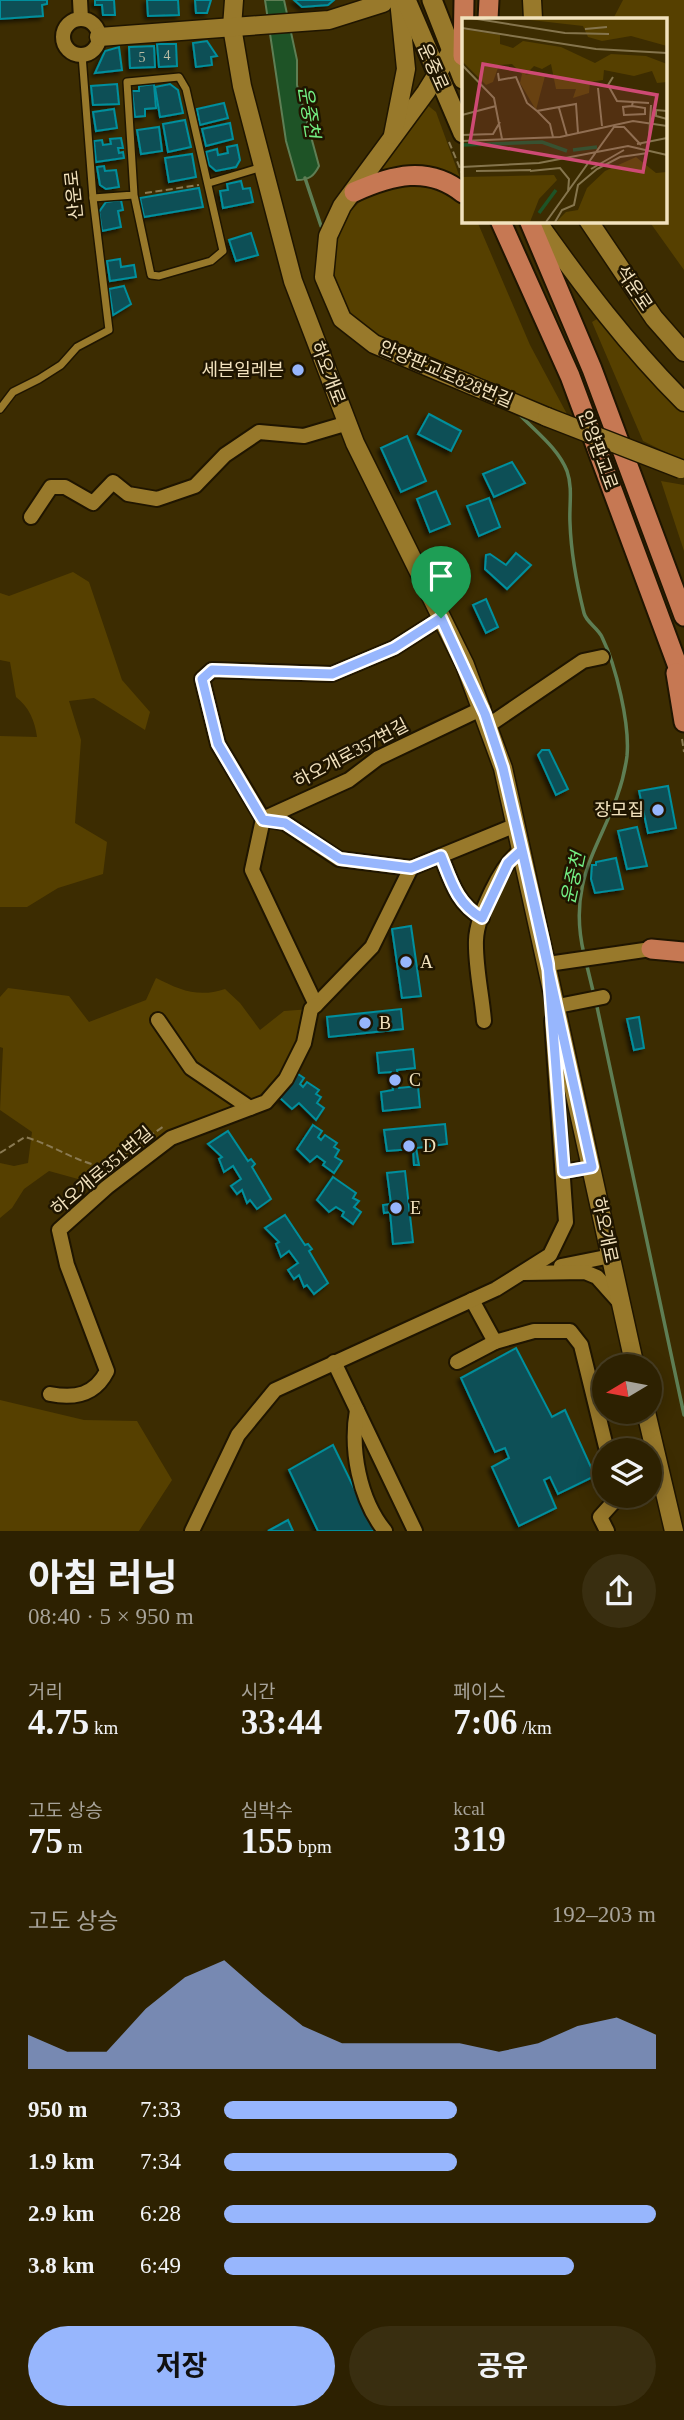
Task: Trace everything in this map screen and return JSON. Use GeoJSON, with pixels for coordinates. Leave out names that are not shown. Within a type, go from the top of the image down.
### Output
{"type":"FeatureCollection","features":[{"type":"Feature","properties":{"kind":"main road","name":"운중로"},"geometry":{"type":"LineString","coordinates":[[406,0],[462,129]]}},
{"type":"Feature","properties":{"kind":"main road","name":"운중로"},"geometry":{"type":"LineString","coordinates":[[432,0],[459,47],[462,66]]}},
{"type":"Feature","properties":{"kind":"main road"},"geometry":{"type":"LineString","coordinates":[[462,18],[464,0]]}},
{"type":"Feature","properties":{"kind":"main road"},"geometry":{"type":"LineString","coordinates":[[488,18],[489,0]]}},
{"type":"Feature","properties":{"kind":"main road"},"geometry":{"type":"LineString","coordinates":[[459,47],[462,19]]}},
{"type":"Feature","properties":{"kind":"main road"},"geometry":{"type":"LineString","coordinates":[[354,192],[393,176],[417,174],[445,181],[462,192]]}},
{"type":"Feature","properties":{"kind":"main road"},"geometry":{"type":"LineString","coordinates":[[492,222],[510,244]]}},
{"type":"Feature","properties":{"kind":"main road","name":"안양판교로"},"geometry":{"type":"LineString","coordinates":[[501,222],[570,376],[684,683]]}},
{"type":"Feature","properties":{"kind":"main road","name":"안양판교로"},"geometry":{"type":"LineString","coordinates":[[530,222],[592,369],[684,616]]}},
{"type":"Feature","properties":{"kind":"main road"},"geometry":{"type":"LineString","coordinates":[[673,651],[684,722]]}},
{"type":"Feature","properties":{"kind":"main road"},"geometry":{"type":"LineString","coordinates":[[651,949],[684,952]]}},
{"type":"Feature","properties":{"kind":"street"},"geometry":{"type":"LineString","coordinates":[[80,0],[81,19]]}},
{"type":"Feature","properties":{"kind":"street","name":"하오개로"},"geometry":{"type":"LineString","coordinates":[[234,0],[242,86],[293,281],[348,423],[486,717],[516,825],[558,1006],[632,1354]]}},
{"type":"Feature","properties":{"kind":"street"},"geometry":{"type":"LineString","coordinates":[[532,0],[533,18]]}},
{"type":"Feature","properties":{"kind":"street"},"geometry":{"type":"LineString","coordinates":[[99,37],[329,20],[391,1],[406,69],[391,142]]}},
{"type":"Feature","properties":{"kind":"street"},"geometry":{"type":"LineString","coordinates":[[81,19],[92,22],[99,37],[92,51],[82,55],[67,48],[63,37],[66,27],[81,19]]}},
{"type":"Feature","properties":{"kind":"street","name":"안양판교로828번길"},"geometry":{"type":"LineString","coordinates":[[459,47],[342,206],[328,236],[324,277],[342,319],[374,344],[682,470]]}},
{"type":"Feature","properties":{"kind":"street"},"geometry":{"type":"LineString","coordinates":[[537,222],[602,313],[639,357],[684,402]]}},
{"type":"Feature","properties":{"kind":"street","name":"석운로"},"geometry":{"type":"LineString","coordinates":[[589,222],[654,318],[684,352]]}},
{"type":"Feature","properties":{"kind":"street"},"geometry":{"type":"LineString","coordinates":[[31,517],[51,487],[65,487],[93,503],[113,482],[128,494],[157,499],[195,486],[225,455],[259,432],[304,436],[348,423]]}},
{"type":"Feature","properties":{"kind":"street"},"geometry":{"type":"LineString","coordinates":[[316,1005],[252,870],[263,820],[218,744],[202,679],[212,670],[332,674],[394,648],[441,618]]}},
{"type":"Feature","properties":{"kind":"street"},"geometry":{"type":"LineString","coordinates":[[486,717],[583,661],[602,657]]}},
{"type":"Feature","properties":{"kind":"street","name":"하오개로357번길"},"geometry":{"type":"LineString","coordinates":[[263,820],[348,780],[378,758],[486,717]]}},
{"type":"Feature","properties":{"kind":"street"},"geometry":{"type":"LineString","coordinates":[[263,820],[285,823],[340,859],[411,868],[516,825]]}},
{"type":"Feature","properties":{"kind":"street"},"geometry":{"type":"LineString","coordinates":[[484,1021],[476,946],[482,918],[508,863],[522,850]]}},
{"type":"Feature","properties":{"kind":"street"},"geometry":{"type":"LineString","coordinates":[[441,856],[464,906],[482,918]]}},
{"type":"Feature","properties":{"kind":"street","name":"하오개로351번길"},"geometry":{"type":"LineString","coordinates":[[50,1394],[67,1397],[84,1394],[100,1384],[107,1371],[67,1265],[58,1230],[107,1187],[171,1139],[266,1102],[286,1079],[304,1043],[312,1009],[372,947],[411,868]]}},
{"type":"Feature","properties":{"kind":"street"},"geometry":{"type":"LineString","coordinates":[[192,1531],[238,1435],[275,1390],[472,1300],[550,1255],[566,1222],[548,964],[684,944]]}},
{"type":"Feature","properties":{"kind":"street"},"geometry":{"type":"LineString","coordinates":[[558,1006],[603,997]]}},
{"type":"Feature","properties":{"kind":"street"},"geometry":{"type":"LineString","coordinates":[[158,1020],[191,1068],[250,1108]]}},
{"type":"Feature","properties":{"kind":"street"},"geometry":{"type":"LineString","coordinates":[[564,1172],[592,1167]]}},
{"type":"Feature","properties":{"kind":"street"},"geometry":{"type":"LineString","coordinates":[[521,1273],[611,1256]]}},
{"type":"Feature","properties":{"kind":"street"},"geometry":{"type":"LineString","coordinates":[[521,1273],[585,1272],[597,1277],[622,1305]]}},
{"type":"Feature","properties":{"kind":"street"},"geometry":{"type":"LineString","coordinates":[[472,1300],[495,1342]]}},
{"type":"Feature","properties":{"kind":"street"},"geometry":{"type":"LineString","coordinates":[[457,1362],[495,1342],[534,1331],[570,1331],[582,1345],[604,1438]]}},
{"type":"Feature","properties":{"kind":"street"},"geometry":{"type":"LineString","coordinates":[[334,1362],[415,1531]]}},
{"type":"Feature","properties":{"kind":"street"},"geometry":{"type":"LineString","coordinates":[[356,1410],[352,1433],[361,1481],[375,1519],[384,1531]]}},
{"type":"Feature","properties":{"kind":"street"},"geometry":{"type":"LineString","coordinates":[[649,1424],[674,1531]]}},
{"type":"Feature","properties":{"kind":"street"},"geometry":{"type":"LineString","coordinates":[[607,1531],[600,1517],[608,1508]]}},
{"type":"Feature","properties":{"kind":"lane","name":"산운로"},"geometry":{"type":"LineString","coordinates":[[0,409],[13,392],[61,365],[76,347],[109,330],[93,198],[82,55]]}},
{"type":"Feature","properties":{"kind":"lane"},"geometry":{"type":"LineString","coordinates":[[179,77],[186,89],[209,183],[223,251],[211,261],[159,276],[151,275],[134,195],[127,82],[179,77]]}},
{"type":"Feature","properties":{"kind":"lane"},"geometry":{"type":"LineString","coordinates":[[209,183],[262,167]]}},
{"type":"Feature","properties":{"kind":"lane"},"geometry":{"type":"LineString","coordinates":[[93,198],[134,195]]}},
{"type":"Feature","properties":{"kind":"path"},"geometry":{"type":"LineString","coordinates":[[134,195],[209,183]]}},
{"type":"Feature","properties":{"kind":"path"},"geometry":{"type":"LineString","coordinates":[[0,1153],[25,1137],[46,1143],[76,1160],[106,1167],[150,1135]]}},
{"type":"Feature","properties":{"kind":"shaded area"},"geometry":{"type":"Polygon","coordinates":[[[265,0],[284,0],[297,60],[297,85],[319,166],[313,175],[305,179],[297,180],[286,141],[265,0]]]}},
{"type":"Feature","properties":{"kind":"shaded area"},"geometry":{"type":"Polygon","coordinates":[[[623,0],[684,0],[684,270],[650,222],[666,222],[666,18],[614,18],[623,0]]]}},
{"type":"Feature","properties":{"kind":"shaded area"},"geometry":{"type":"Polygon","coordinates":[[[426,104],[436,112],[462,186],[369,177],[426,104]]]}},
{"type":"Feature","properties":{"kind":"shaded area"},"geometry":{"type":"Polygon","coordinates":[[[392,183],[437,185],[462,204],[462,222],[477,222],[530,345],[568,416],[381,337],[361,324],[347,310],[334,275],[337,236],[354,207],[392,183]]]}},
{"type":"Feature","properties":{"kind":"shaded area"},"geometry":{"type":"Polygon","coordinates":[[[603,319],[633,360],[684,410],[684,461],[643,441],[592,322],[603,319]]]}},
{"type":"Feature","properties":{"kind":"shaded area"},"geometry":{"type":"Polygon","coordinates":[[[661,481],[684,485],[684,551],[661,481]]]}},
{"type":"Feature","properties":{"kind":"shaded area"},"geometry":{"type":"Polygon","coordinates":[[[73,572],[89,582],[122,680],[150,712],[145,730],[94,698],[69,701],[81,740],[75,823],[107,842],[103,874],[58,888],[27,907],[0,907],[0,736],[37,737],[31,715],[16,697],[10,662],[0,660],[0,593],[9,596],[73,572]]]}},
{"type":"Feature","properties":{"kind":"shaded area"},"geometry":{"type":"Polygon","coordinates":[[[156,978],[198,993],[225,989],[240,1003],[260,1030],[284,1011],[311,1009],[304,1043],[266,1102],[171,1138],[107,1187],[49,1171],[24,1189],[12,1208],[0,1218],[0,1163],[14,1166],[28,1163],[32,1132],[0,1110],[3,1048],[0,1047],[0,997],[8,988],[69,996],[89,1022],[146,1000],[156,978]]]}},
{"type":"Feature","properties":{"kind":"shaded area"},"geometry":{"type":"Polygon","coordinates":[[[0,1400],[84,1420],[137,1421],[172,1480],[139,1531],[0,1531],[0,1400]]]}},
{"type":"Feature","properties":{"kind":"building"},"geometry":{"type":"Polygon","coordinates":[[[0,0],[47,0],[47,4],[42,5],[43,16],[0,19],[0,0]]]}},
{"type":"Feature","properties":{"kind":"building"},"geometry":{"type":"Polygon","coordinates":[[[95,0],[114,0],[115,15],[103,15],[102,5],[95,5],[95,0]]]}},
{"type":"Feature","properties":{"kind":"building"},"geometry":{"type":"Polygon","coordinates":[[[147,0],[178,0],[179,15],[148,16],[147,0]]]}},
{"type":"Feature","properties":{"kind":"building"},"geometry":{"type":"Polygon","coordinates":[[[195,0],[211,0],[207,13],[196,13],[195,0]]]}},
{"type":"Feature","properties":{"kind":"building"},"geometry":{"type":"Polygon","coordinates":[[[294,0],[334,0],[328,5],[302,7],[294,0]]]}},
{"type":"Feature","properties":{"kind":"building"},"geometry":{"type":"Polygon","coordinates":[[[207,41],[217,56],[211,57],[212,65],[196,67],[193,43],[207,41]]]}},
{"type":"Feature","properties":{"kind":"building"},"geometry":{"type":"Polygon","coordinates":[[[157,44],[176,44],[177,66],[159,67],[157,44]]]}},
{"type":"Feature","properties":{"kind":"building"},"geometry":{"type":"Polygon","coordinates":[[[154,46],[155,67],[130,68],[129,47],[154,46]]]}},
{"type":"Feature","properties":{"kind":"building"},"geometry":{"type":"Polygon","coordinates":[[[119,47],[122,70],[95,73],[105,51],[119,47]]]}},
{"type":"Feature","properties":{"kind":"building"},"geometry":{"type":"Polygon","coordinates":[[[117,84],[119,104],[93,105],[91,86],[117,84]]]}},
{"type":"Feature","properties":{"kind":"building"},"geometry":{"type":"Polygon","coordinates":[[[154,84],[156,108],[145,109],[145,116],[135,117],[132,91],[139,91],[139,86],[154,84]]]}},
{"type":"Feature","properties":{"kind":"building"},"geometry":{"type":"Polygon","coordinates":[[[170,84],[178,90],[183,113],[160,117],[155,87],[170,84]]]}},
{"type":"Feature","properties":{"kind":"building"},"geometry":{"type":"Polygon","coordinates":[[[224,103],[228,118],[200,125],[197,109],[224,103]]]}},
{"type":"Feature","properties":{"kind":"building"},"geometry":{"type":"Polygon","coordinates":[[[114,109],[117,128],[96,131],[93,112],[114,109]]]}},
{"type":"Feature","properties":{"kind":"building"},"geometry":{"type":"Polygon","coordinates":[[[185,120],[191,147],[168,152],[163,124],[185,120]]]}},
{"type":"Feature","properties":{"kind":"building"},"geometry":{"type":"Polygon","coordinates":[[[230,123],[233,139],[206,146],[202,129],[230,123]]]}},
{"type":"Feature","properties":{"kind":"building"},"geometry":{"type":"Polygon","coordinates":[[[159,127],[162,151],[141,154],[137,130],[159,127]]]}},
{"type":"Feature","properties":{"kind":"building"},"geometry":{"type":"Polygon","coordinates":[[[121,138],[123,148],[118,148],[119,153],[123,152],[124,158],[96,162],[94,141],[102,140],[103,145],[111,144],[110,139],[121,138]]]}},
{"type":"Feature","properties":{"kind":"building"},"geometry":{"type":"Polygon","coordinates":[[[237,145],[240,160],[236,167],[216,171],[209,165],[206,152],[217,149],[218,155],[228,153],[227,147],[237,145]]]}},
{"type":"Feature","properties":{"kind":"building"},"geometry":{"type":"Polygon","coordinates":[[[192,154],[196,177],[169,182],[165,158],[192,154]]]}},
{"type":"Feature","properties":{"kind":"building"},"geometry":{"type":"Polygon","coordinates":[[[104,166],[105,171],[116,170],[119,187],[106,189],[100,185],[97,167],[104,166]]]}},
{"type":"Feature","properties":{"kind":"building"},"geometry":{"type":"Polygon","coordinates":[[[241,181],[243,189],[250,188],[253,202],[223,208],[220,191],[228,190],[227,184],[241,181]]]}},
{"type":"Feature","properties":{"kind":"building"},"geometry":{"type":"Polygon","coordinates":[[[199,188],[203,207],[144,217],[140,198],[199,188]]]}},
{"type":"Feature","properties":{"kind":"building"},"geometry":{"type":"Polygon","coordinates":[[[121,200],[123,210],[118,211],[121,227],[102,231],[99,212],[106,202],[121,200]]]}},
{"type":"Feature","properties":{"kind":"building"},"geometry":{"type":"Polygon","coordinates":[[[251,233],[258,255],[236,261],[229,240],[251,233]]]}},
{"type":"Feature","properties":{"kind":"building"},"geometry":{"type":"Polygon","coordinates":[[[120,259],[121,267],[134,265],[136,277],[110,281],[107,261],[120,259]]]}},
{"type":"Feature","properties":{"kind":"building"},"geometry":{"type":"Polygon","coordinates":[[[124,286],[131,304],[113,315],[109,289],[124,286]]]}},
{"type":"Feature","properties":{"kind":"building"},"geometry":{"type":"Polygon","coordinates":[[[429,414],[461,431],[451,451],[418,434],[429,414]]]}},
{"type":"Feature","properties":{"kind":"building"},"geometry":{"type":"Polygon","coordinates":[[[407,436],[426,481],[401,492],[381,448],[407,436]]]}},
{"type":"Feature","properties":{"kind":"building"},"geometry":{"type":"Polygon","coordinates":[[[512,462],[525,483],[494,497],[483,474],[512,462]]]}},
{"type":"Feature","properties":{"kind":"building"},"geometry":{"type":"Polygon","coordinates":[[[436,491],[450,524],[430,532],[417,499],[436,491]]]}},
{"type":"Feature","properties":{"kind":"building"},"geometry":{"type":"Polygon","coordinates":[[[489,498],[500,527],[479,536],[467,506],[489,498]]]}},
{"type":"Feature","properties":{"kind":"building"},"geometry":{"type":"Polygon","coordinates":[[[516,553],[531,565],[507,589],[485,569],[486,555],[490,554],[506,565],[516,553]]]}},
{"type":"Feature","properties":{"kind":"building"},"geometry":{"type":"Polygon","coordinates":[[[486,599],[498,627],[486,633],[473,605],[486,599]]]}},
{"type":"Feature","properties":{"kind":"building"},"geometry":{"type":"Polygon","coordinates":[[[542,750],[549,750],[568,789],[556,795],[538,755],[542,750]]]}},
{"type":"Feature","properties":{"kind":"building","name":"장모집"},"geometry":{"type":"Polygon","coordinates":[[[668,786],[676,828],[648,833],[639,791],[668,786]]]}},
{"type":"Feature","properties":{"kind":"building"},"geometry":{"type":"Polygon","coordinates":[[[637,827],[647,866],[627,869],[618,831],[637,827]]]}},
{"type":"Feature","properties":{"kind":"building"},"geometry":{"type":"Polygon","coordinates":[[[616,858],[623,889],[595,893],[591,879],[592,865],[616,858]]]}},
{"type":"Feature","properties":{"kind":"building","name":"A"},"geometry":{"type":"Polygon","coordinates":[[[411,926],[421,996],[402,998],[392,929],[411,926]]]}},
{"type":"Feature","properties":{"kind":"building","name":"B"},"geometry":{"type":"Polygon","coordinates":[[[401,1009],[403,1029],[329,1037],[327,1017],[401,1009]]]}},
{"type":"Feature","properties":{"kind":"building"},"geometry":{"type":"Polygon","coordinates":[[[639,1017],[644,1048],[634,1050],[627,1019],[639,1017]]]}},
{"type":"Feature","properties":{"kind":"building","name":"C"},"geometry":{"type":"Polygon","coordinates":[[[413,1049],[415,1068],[397,1070],[399,1088],[418,1086],[420,1107],[383,1111],[381,1092],[393,1090],[391,1072],[379,1073],[377,1053],[413,1049]]]}},
{"type":"Feature","properties":{"kind":"building"},"geometry":{"type":"Polygon","coordinates":[[[295,1072],[304,1078],[300,1084],[303,1087],[307,1082],[319,1090],[316,1094],[321,1097],[317,1103],[324,1108],[316,1120],[299,1103],[292,1109],[279,1097],[295,1072]]]}},
{"type":"Feature","properties":{"kind":"building","name":"D"},"geometry":{"type":"Polygon","coordinates":[[[445,1124],[447,1144],[416,1148],[419,1165],[414,1165],[413,1149],[387,1151],[384,1130],[445,1124]]]}},
{"type":"Feature","properties":{"kind":"building"},"geometry":{"type":"Polygon","coordinates":[[[313,1125],[322,1131],[318,1137],[321,1140],[325,1135],[337,1143],[334,1147],[339,1150],[335,1157],[342,1161],[334,1173],[323,1165],[325,1162],[317,1156],[310,1162],[297,1149],[313,1125]]]}},
{"type":"Feature","properties":{"kind":"building"},"geometry":{"type":"Polygon","coordinates":[[[228,1131],[248,1161],[251,1159],[255,1164],[252,1167],[271,1199],[257,1209],[250,1200],[247,1203],[242,1190],[237,1194],[231,1186],[241,1179],[233,1166],[224,1172],[219,1159],[222,1157],[208,1144],[228,1131]]]}},
{"type":"Feature","properties":{"kind":"building","name":"E"},"geometry":{"type":"Polygon","coordinates":[[[405,1171],[413,1242],[393,1244],[390,1212],[384,1213],[383,1205],[391,1204],[387,1173],[405,1171]]]}},
{"type":"Feature","properties":{"kind":"building"},"geometry":{"type":"Polygon","coordinates":[[[333,1177],[356,1193],[353,1198],[359,1201],[354,1207],[361,1212],[353,1224],[342,1216],[344,1212],[336,1207],[329,1212],[317,1200],[333,1177]]]}},
{"type":"Feature","properties":{"kind":"building"},"geometry":{"type":"Polygon","coordinates":[[[285,1215],[305,1245],[308,1244],[312,1249],[309,1251],[328,1283],[314,1294],[307,1285],[304,1287],[299,1275],[294,1279],[288,1270],[298,1263],[289,1251],[281,1257],[276,1244],[279,1242],[265,1228],[285,1215]]]}},
{"type":"Feature","properties":{"kind":"building"},"geometry":{"type":"Polygon","coordinates":[[[516,1348],[552,1417],[565,1410],[592,1469],[592,1477],[558,1494],[550,1477],[544,1480],[556,1508],[519,1526],[492,1467],[509,1458],[505,1448],[495,1452],[461,1378],[516,1348]]]}},
{"type":"Feature","properties":{"kind":"building"},"geometry":{"type":"Polygon","coordinates":[[[333,1445],[375,1531],[318,1531],[289,1470],[333,1445]]]}},
{"type":"Feature","properties":{"kind":"building"},"geometry":{"type":"Polygon","coordinates":[[[288,1520],[293,1531],[268,1531],[288,1520]]]}},
{"type":"Feature","properties":{"kind":"waterway","name":"운중천"},"geometry":{"type":"LineString","coordinates":[[305,178],[321,226]]}},
{"type":"Feature","properties":{"kind":"waterway","name":"운중천"},"geometry":{"type":"LineString","coordinates":[[519,414],[552,448],[567,471],[572,545],[581,602],[585,616],[600,634],[607,649],[621,695],[626,728],[627,756],[621,783],[586,873],[580,897],[579,923],[584,954]]}},
{"type":"Feature","properties":{"kind":"waterway","name":"운중천"},"geometry":{"type":"LineString","coordinates":[[586,962],[594,995]]}},
{"type":"Feature","properties":{"kind":"waterway","name":"운중천"},"geometry":{"type":"LineString","coordinates":[[596,1002],[684,1415]]}},
{"type":"Feature","properties":{"kind":"place","name":"세븐일레븐"},"geometry":{"type":"Point","coordinates":[298,370]}},
{"type":"Feature","properties":{"kind":"place","name":"장모집"},"geometry":{"type":"Point","coordinates":[658,810]}},
{"type":"Feature","properties":{"kind":"place","name":"A"},"geometry":{"type":"Point","coordinates":[406,962]}},
{"type":"Feature","properties":{"kind":"place","name":"B"},"geometry":{"type":"Point","coordinates":[365,1023]}},
{"type":"Feature","properties":{"kind":"place","name":"C"},"geometry":{"type":"Point","coordinates":[395,1080]}},
{"type":"Feature","properties":{"kind":"place","name":"D"},"geometry":{"type":"Point","coordinates":[409,1146]}},
{"type":"Feature","properties":{"kind":"place","name":"E"},"geometry":{"type":"Point","coordinates":[396,1208]}},
{"type":"Feature","properties":{"kind":"route"},"geometry":{"type":"LineString","coordinates":[[441,618],[394,648],[332,674],[212,670],[202,679],[218,744],[263,820],[285,823],[340,859],[411,868],[441,856],[464,906],[482,918],[508,863],[513,855],[522,850],[543,940],[592,1167],[564,1172],[548,964],[543,940],[503,768],[465,665],[441,618]]}}]}
